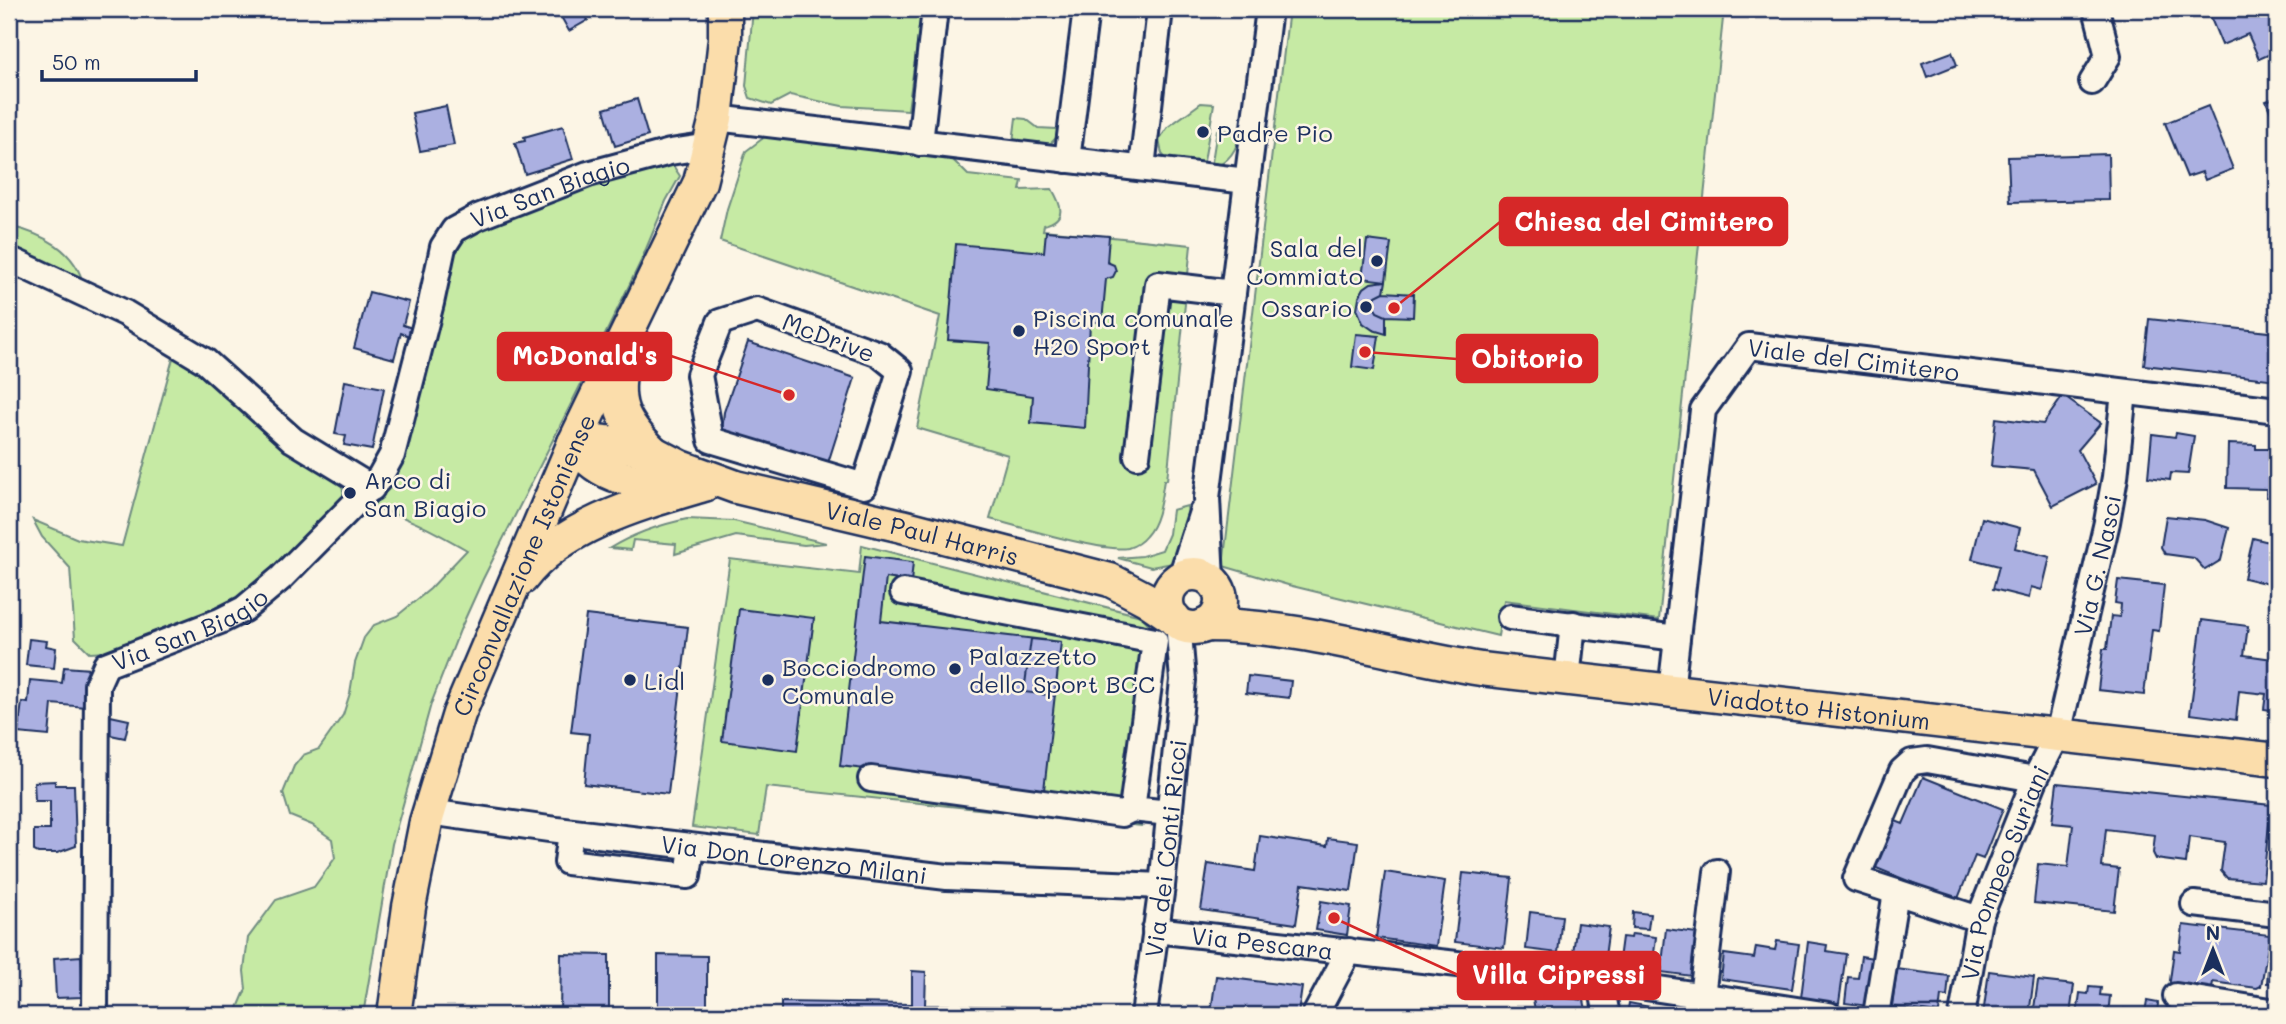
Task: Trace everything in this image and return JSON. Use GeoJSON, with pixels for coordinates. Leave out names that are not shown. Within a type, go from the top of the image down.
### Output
{"type":"FeatureCollection","features":[{"type":"Feature","properties":{"kind":"main road","name":"Circonvallazione Istoniense"},"geometry":{"type":"LineString","coordinates":[[394,1015],[409,907],[429,812],[459,714],[574,443],[700,182],[713,132],[725,39],[725,9]]}},
{"type":"Feature","properties":{"kind":"main road","name":"Viale Paul Harris"},"geometry":{"type":"LineString","coordinates":[[634,321],[622,361],[618,394],[625,419],[633,432],[654,453]]}},
{"type":"Feature","properties":{"kind":"main road","name":"Viale Paul Harris"},"geometry":{"type":"LineString","coordinates":[[574,443],[614,443],[654,453],[681,467],[736,487],[1110,580],[1190,623]]}},
{"type":"Feature","properties":{"kind":"main road","name":"Viale Paul Harris"},"geometry":{"type":"LineString","coordinates":[[574,443],[585,458],[603,472],[627,480],[736,487]]}},
{"type":"Feature","properties":{"kind":"main road","name":"Viale Paul Harris"},"geometry":{"type":"LineString","coordinates":[[509,596],[532,566],[584,528],[615,513],[705,485]]}},
{"type":"Feature","properties":{"kind":"main road","name":"Viale Paul Harris"},"geometry":{"type":"LineString","coordinates":[[1110,580],[1197,580]]}},
{"type":"Feature","properties":{"kind":"main road","name":"Viadotto Histonium"},"geometry":{"type":"LineString","coordinates":[[1197,580],[1253,605],[1325,628],[1362,644]]}},
{"type":"Feature","properties":{"kind":"main road"},"geometry":{"type":"LineString","coordinates":[[1197,580],[1220,595],[1220,607],[1214,617],[1190,623],[1167,604],[1167,596],[1174,583],[1197,580]]}},
{"type":"Feature","properties":{"kind":"main road","name":"Viadotto Histonium"},"geometry":{"type":"LineString","coordinates":[[1190,623],[1263,626],[1447,663],[1567,679],[2277,760]]}},
{"type":"Feature","properties":{"kind":"street"},"geometry":{"type":"LineString","coordinates":[[920,143],[935,9]]}},
{"type":"Feature","properties":{"kind":"street"},"geometry":{"type":"LineString","coordinates":[[1068,160],[1086,9]]}},
{"type":"Feature","properties":{"kind":"street"},"geometry":{"type":"LineString","coordinates":[[1142,168],[1160,9]]}},
{"type":"Feature","properties":{"kind":"street"},"geometry":{"type":"LineString","coordinates":[[1197,580],[1269,9]]}},
{"type":"Feature","properties":{"kind":"street"},"geometry":{"type":"LineString","coordinates":[[2092,82],[2108,56],[2096,9]]}},
{"type":"Feature","properties":{"kind":"street","name":"Via San Biagio"},"geometry":{"type":"LineString","coordinates":[[95,1015],[97,685],[101,673],[106,665],[121,658],[244,609],[281,578],[372,488],[392,455],[443,247],[454,230],[487,213],[588,174],[670,152],[713,132],[920,143],[1247,181]]}},
{"type":"Feature","properties":{"kind":"street"},"geometry":{"type":"LineString","coordinates":[[9,258],[125,313],[205,361],[293,440],[372,488]]}},
{"type":"Feature","properties":{"kind":"street"},"geometry":{"type":"LineString","coordinates":[[1138,456],[1158,284],[1233,293]]}},
{"type":"Feature","properties":{"kind":"street","name":"McDrive"},"geometry":{"type":"LineString","coordinates":[[757,310],[879,354],[900,371],[864,485],[711,440],[699,375],[719,322],[757,310]]}},
{"type":"Feature","properties":{"kind":"street","name":"Viale del Cimitero"},"geometry":{"type":"LineString","coordinates":[[1671,691],[1703,410],[1749,346],[2277,410]]}},
{"type":"Feature","properties":{"kind":"street","name":"Via G. Nasci"},"geometry":{"type":"LineString","coordinates":[[2058,734],[2107,522],[2124,392]]}},
{"type":"Feature","properties":{"kind":"street"},"geometry":{"type":"LineString","coordinates":[[903,592],[1155,641],[1132,809]]}},
{"type":"Feature","properties":{"kind":"street"},"geometry":{"type":"LineString","coordinates":[[1510,617],[1677,638]]}},
{"type":"Feature","properties":{"kind":"street","name":"Via dei Conti Ricci"},"geometry":{"type":"LineString","coordinates":[[1144,1015],[1162,886],[1190,623]]}},
{"type":"Feature","properties":{"kind":"street"},"geometry":{"type":"LineString","coordinates":[[1567,679],[1573,624]]}},
{"type":"Feature","properties":{"kind":"street","name":"Via Pompeo Suriani"},"geometry":{"type":"LineString","coordinates":[[1962,1015],[1979,919],[2035,779],[2058,734]]}},
{"type":"Feature","properties":{"kind":"street"},"geometry":{"type":"LineString","coordinates":[[1979,919],[1856,879],[1902,771],[1912,762],[1927,760],[2035,779]]}},
{"type":"Feature","properties":{"kind":"street"},"geometry":{"type":"LineString","coordinates":[[872,779],[1122,814],[1132,809],[1169,813]]}},
{"type":"Feature","properties":{"kind":"street","name":"Via Don Lorenzo Milani"},"geometry":{"type":"LineString","coordinates":[[429,812],[571,832],[947,877],[1162,886]]}},
{"type":"Feature","properties":{"kind":"street"},"geometry":{"type":"LineString","coordinates":[[1702,996],[1717,872]]}},
{"type":"Feature","properties":{"kind":"street"},"geometry":{"type":"LineString","coordinates":[[1876,1015],[1896,892]]}},
{"type":"Feature","properties":{"kind":"street"},"geometry":{"type":"LineString","coordinates":[[2194,904],[2277,914]]}},
{"type":"Feature","properties":{"kind":"street","name":"Via Pescara"},"geometry":{"type":"LineString","coordinates":[[1155,930],[1600,980],[1829,1015]]}},
{"type":"Feature","properties":{"kind":"street"},"geometry":{"type":"LineString","coordinates":[[1315,1015],[1349,951]]}},
{"type":"Feature","properties":{"kind":"street"},"geometry":{"type":"LineString","coordinates":[[1600,980],[1607,1015]]}},
{"type":"Feature","properties":{"kind":"street"},"geometry":{"type":"LineString","coordinates":[[2176,996],[2277,1012]]}},
{"type":"Feature","properties":{"kind":"green space"},"geometry":{"type":"Polygon","coordinates":[[[753,9],[922,9],[908,110],[842,106],[790,95],[771,105],[750,98],[746,86],[753,9]]]}},
{"type":"Feature","properties":{"kind":"green space"},"geometry":{"type":"Polygon","coordinates":[[[1289,9],[1724,9],[1659,620],[1504,600],[1498,636],[1288,585],[1223,566],[1289,9]]]}},
{"type":"Feature","properties":{"kind":"green space"},"geometry":{"type":"Polygon","coordinates":[[[1201,103],[1214,104],[1203,167],[1169,162],[1162,154],[1159,140],[1168,127],[1201,103]]]}},
{"type":"Feature","properties":{"kind":"green space"},"geometry":{"type":"Polygon","coordinates":[[[1016,118],[1026,119],[1038,128],[1057,129],[1059,135],[1046,148],[1013,142],[1016,118]]]}},
{"type":"Feature","properties":{"kind":"green space"},"geometry":{"type":"Polygon","coordinates":[[[1217,130],[1240,130],[1232,154],[1223,163],[1211,168],[1217,130]]]}},
{"type":"Feature","properties":{"kind":"green space"},"geometry":{"type":"Polygon","coordinates":[[[766,136],[912,155],[950,157],[968,175],[1022,181],[1020,190],[1052,189],[1060,211],[1056,219],[1044,225],[1043,230],[1191,245],[1167,480],[1164,480],[1154,524],[1142,540],[1128,548],[1100,547],[990,519],[1008,455],[917,428],[940,316],[720,241],[727,209],[746,151],[766,136]]]}},
{"type":"Feature","properties":{"kind":"green space"},"geometry":{"type":"Polygon","coordinates":[[[670,161],[680,176],[581,384],[483,579],[431,704],[392,844],[363,1015],[235,1015],[246,989],[244,971],[248,938],[276,900],[314,887],[335,858],[332,839],[312,825],[290,816],[283,793],[294,766],[303,755],[319,749],[343,715],[355,663],[364,638],[374,625],[397,616],[430,589],[467,550],[402,517],[360,505],[394,470],[458,236],[544,199],[670,161]]]}},
{"type":"Feature","properties":{"kind":"green space"},"geometry":{"type":"Polygon","coordinates":[[[9,226],[56,245],[73,262],[84,286],[9,265],[9,226]]]}},
{"type":"Feature","properties":{"kind":"green space"},"geometry":{"type":"Polygon","coordinates":[[[176,347],[342,484],[344,499],[236,606],[107,652],[90,653],[75,638],[70,568],[42,537],[33,520],[78,539],[122,546],[176,347]]]}},
{"type":"Feature","properties":{"kind":"green space"},"geometry":{"type":"Polygon","coordinates":[[[1187,506],[1189,524],[1173,563],[1151,567],[1118,558],[1142,556],[1162,550],[1169,534],[1172,510],[1187,506]]]}},
{"type":"Feature","properties":{"kind":"green space"},"geometry":{"type":"Polygon","coordinates":[[[687,519],[734,521],[826,543],[804,545],[736,536],[675,554],[676,544],[633,540],[631,550],[610,548],[647,530],[687,519]]]}},
{"type":"Feature","properties":{"kind":"green space"},"geometry":{"type":"Polygon","coordinates":[[[862,545],[1141,616],[1168,644],[1141,826],[766,787],[759,835],[692,827],[730,559],[859,574],[862,545]]]}},
{"type":"Feature","properties":{"kind":"building"},"geometry":{"type":"Polygon","coordinates":[[[571,9],[582,9],[588,20],[569,31],[560,15],[571,9]]]}},
{"type":"Feature","properties":{"kind":"building"},"geometry":{"type":"Polygon","coordinates":[[[2207,9],[2276,9],[2277,51],[2259,59],[2248,34],[2222,45],[2207,9]]]}},
{"type":"Feature","properties":{"kind":"building"},"geometry":{"type":"Polygon","coordinates":[[[1952,52],[1957,65],[1927,77],[1922,63],[1952,52]]]}},
{"type":"Feature","properties":{"kind":"building"},"geometry":{"type":"Polygon","coordinates":[[[2277,97],[2277,128],[2266,101],[2277,97]]]}},
{"type":"Feature","properties":{"kind":"building"},"geometry":{"type":"Polygon","coordinates":[[[637,99],[648,136],[615,146],[604,109],[637,99]]]}},
{"type":"Feature","properties":{"kind":"building"},"geometry":{"type":"Polygon","coordinates":[[[446,106],[454,145],[420,151],[412,113],[446,106]]]}},
{"type":"Feature","properties":{"kind":"building"},"geometry":{"type":"Polygon","coordinates":[[[2208,106],[2233,169],[2205,180],[2202,172],[2187,177],[2165,123],[2208,106]]]}},
{"type":"Feature","properties":{"kind":"building"},"geometry":{"type":"Polygon","coordinates":[[[563,126],[573,159],[525,174],[515,143],[525,141],[524,137],[563,126]]]}},
{"type":"Feature","properties":{"kind":"building"},"geometry":{"type":"Polygon","coordinates":[[[2108,154],[2109,200],[2010,202],[2008,157],[2108,154]]]}},
{"type":"Feature","properties":{"kind":"building","name":"Piscina comunale H20 Sport"},"geometry":{"type":"Polygon","coordinates":[[[1046,231],[1109,236],[1107,262],[1114,265],[1116,271],[1113,277],[1106,279],[1102,322],[1090,322],[1085,428],[1031,423],[1033,396],[986,389],[990,343],[948,340],[956,244],[1044,252],[1046,231]]]}},
{"type":"Feature","properties":{"kind":"building","name":"Sala del Commiato"},"geometry":{"type":"Polygon","coordinates":[[[1367,240],[1391,243],[1386,281],[1362,278],[1367,240]]]}},
{"type":"Feature","properties":{"kind":"building","name":"Ossario"},"geometry":{"type":"Polygon","coordinates":[[[1386,281],[1384,292],[1376,296],[1373,304],[1377,312],[1386,316],[1386,334],[1363,323],[1357,309],[1364,288],[1371,283],[1386,281]]]}},
{"type":"Feature","properties":{"kind":"building"},"geometry":{"type":"Polygon","coordinates":[[[369,292],[409,302],[403,325],[412,328],[410,336],[401,333],[394,359],[354,348],[369,292]]]}},
{"type":"Feature","properties":{"kind":"building"},"geometry":{"type":"Polygon","coordinates":[[[1384,292],[1414,294],[1413,317],[1386,316],[1377,312],[1373,304],[1376,296],[1384,292]]]}},
{"type":"Feature","properties":{"kind":"building"},"geometry":{"type":"Polygon","coordinates":[[[2149,319],[2277,333],[2277,380],[2144,365],[2149,319]]]}},
{"type":"Feature","properties":{"kind":"building"},"geometry":{"type":"Polygon","coordinates":[[[1356,334],[1379,336],[1374,370],[1352,367],[1356,334]]]}},
{"type":"Feature","properties":{"kind":"building"},"geometry":{"type":"Polygon","coordinates":[[[748,342],[855,378],[827,466],[722,433],[724,412],[748,342]]]}},
{"type":"Feature","properties":{"kind":"building"},"geometry":{"type":"Polygon","coordinates":[[[345,381],[384,388],[372,450],[344,445],[346,436],[335,434],[345,381]]]}},
{"type":"Feature","properties":{"kind":"building"},"geometry":{"type":"Polygon","coordinates":[[[2063,396],[2101,423],[2078,450],[2096,484],[2053,506],[2034,470],[1991,466],[1996,418],[2043,424],[2063,396]]]}},
{"type":"Feature","properties":{"kind":"building"},"geometry":{"type":"Polygon","coordinates":[[[2176,433],[2194,436],[2188,474],[2171,473],[2170,480],[2148,477],[2152,434],[2175,437],[2176,433]]]}},
{"type":"Feature","properties":{"kind":"building"},"geometry":{"type":"Polygon","coordinates":[[[2228,444],[2275,449],[2277,497],[2266,497],[2266,489],[2227,488],[2228,444]]]}},
{"type":"Feature","properties":{"kind":"building"},"geometry":{"type":"Polygon","coordinates":[[[2166,516],[2205,520],[2229,528],[2221,560],[2205,570],[2194,558],[2165,554],[2161,547],[2166,516]]]}},
{"type":"Feature","properties":{"kind":"building"},"geometry":{"type":"Polygon","coordinates":[[[1982,518],[2020,528],[2015,548],[2050,557],[2042,590],[2031,587],[2029,598],[1993,589],[1999,566],[1972,559],[1982,518]]]}},
{"type":"Feature","properties":{"kind":"building"},"geometry":{"type":"Polygon","coordinates":[[[2253,538],[2277,544],[2277,586],[2244,578],[2253,538]]]}},
{"type":"Feature","properties":{"kind":"building","name":"Palazzetto dello Sport BCC"},"geometry":{"type":"Polygon","coordinates":[[[865,556],[913,562],[911,582],[886,578],[881,621],[1061,642],[1044,790],[840,766],[865,556]]]}},
{"type":"Feature","properties":{"kind":"building"},"geometry":{"type":"Polygon","coordinates":[[[2118,580],[2164,585],[2159,631],[2152,630],[2144,695],[2098,690],[2103,649],[2107,649],[2111,616],[2120,617],[2121,604],[2115,603],[2118,580]]]}},
{"type":"Feature","properties":{"kind":"building","name":"Bocciodromo Comunale"},"geometry":{"type":"Polygon","coordinates":[[[739,609],[814,618],[797,751],[722,741],[739,609]]]}},
{"type":"Feature","properties":{"kind":"building","name":"Lidl"},"geometry":{"type":"Polygon","coordinates":[[[586,615],[688,627],[668,794],[584,784],[589,734],[571,732],[586,615]]]}},
{"type":"Feature","properties":{"kind":"building"},"geometry":{"type":"Polygon","coordinates":[[[2202,620],[2248,626],[2244,655],[2273,659],[2277,643],[2277,711],[2264,709],[2266,694],[2239,691],[2236,720],[2190,714],[2202,620]]]}},
{"type":"Feature","properties":{"kind":"building"},"geometry":{"type":"Polygon","coordinates":[[[29,639],[47,641],[46,646],[56,648],[54,668],[26,665],[29,639]]]}},
{"type":"Feature","properties":{"kind":"building"},"geometry":{"type":"Polygon","coordinates":[[[1031,639],[1061,642],[1055,696],[1024,692],[1031,639]]]}},
{"type":"Feature","properties":{"kind":"building"},"geometry":{"type":"Polygon","coordinates":[[[64,667],[90,669],[86,707],[52,704],[49,736],[18,733],[22,702],[28,703],[30,680],[62,683],[64,667]]]}},
{"type":"Feature","properties":{"kind":"building"},"geometry":{"type":"Polygon","coordinates":[[[1248,676],[1291,681],[1289,698],[1246,693],[1248,676]]]}},
{"type":"Feature","properties":{"kind":"building"},"geometry":{"type":"Polygon","coordinates":[[[106,715],[129,720],[125,738],[101,733],[106,715]]]}},
{"type":"Feature","properties":{"kind":"building"},"geometry":{"type":"Polygon","coordinates":[[[1923,777],[2003,809],[1983,859],[1975,856],[1957,901],[1869,865],[1888,818],[1903,824],[1923,777]]]}},
{"type":"Feature","properties":{"kind":"building"},"geometry":{"type":"Polygon","coordinates":[[[55,781],[55,785],[74,785],[76,846],[57,853],[38,853],[34,851],[34,830],[50,830],[50,801],[35,801],[34,782],[55,781]]]}},
{"type":"Feature","properties":{"kind":"building"},"geometry":{"type":"Polygon","coordinates":[[[2057,783],[2271,805],[2263,881],[2227,878],[2221,871],[2225,842],[2189,837],[2186,863],[2156,859],[2153,853],[2155,835],[2106,829],[2102,867],[2119,869],[2114,911],[2034,903],[2038,864],[2068,867],[2073,825],[2052,823],[2057,783]]]}},
{"type":"Feature","properties":{"kind":"building"},"geometry":{"type":"Polygon","coordinates":[[[1260,836],[1327,846],[1328,838],[1358,842],[1351,891],[1302,884],[1296,924],[1201,910],[1208,864],[1255,871],[1260,836]]]}},
{"type":"Feature","properties":{"kind":"building"},"geometry":{"type":"Polygon","coordinates":[[[1385,872],[1445,881],[1436,946],[1376,938],[1385,872]]]}},
{"type":"Feature","properties":{"kind":"building"},"geometry":{"type":"Polygon","coordinates":[[[1463,873],[1512,878],[1504,948],[1455,942],[1463,873]]]}},
{"type":"Feature","properties":{"kind":"building"},"geometry":{"type":"Polygon","coordinates":[[[1321,901],[1351,906],[1347,935],[1316,930],[1321,901]]]}},
{"type":"Feature","properties":{"kind":"building"},"geometry":{"type":"Polygon","coordinates":[[[1530,912],[1562,916],[1558,953],[1526,949],[1530,912]]]}},
{"type":"Feature","properties":{"kind":"building"},"geometry":{"type":"Polygon","coordinates":[[[1633,912],[1650,914],[1648,929],[1632,928],[1633,912]]]}},
{"type":"Feature","properties":{"kind":"building"},"geometry":{"type":"Polygon","coordinates":[[[1577,923],[1609,927],[1604,964],[1572,960],[1577,923]]]}},
{"type":"Feature","properties":{"kind":"building"},"geometry":{"type":"Polygon","coordinates":[[[2183,925],[2270,935],[2261,986],[2257,988],[2213,982],[2211,994],[2169,988],[2174,950],[2180,951],[2183,925]]]}},
{"type":"Feature","properties":{"kind":"building"},"geometry":{"type":"Polygon","coordinates":[[[1666,929],[1705,934],[1699,977],[1661,972],[1666,929]]]}},
{"type":"Feature","properties":{"kind":"building"},"geometry":{"type":"Polygon","coordinates":[[[1632,934],[1656,937],[1652,970],[1618,967],[1622,937],[1631,938],[1632,934]]]}},
{"type":"Feature","properties":{"kind":"building"},"geometry":{"type":"Polygon","coordinates":[[[1777,941],[1799,944],[1792,989],[1721,979],[1724,954],[1754,958],[1756,947],[1775,950],[1777,941]]]}},
{"type":"Feature","properties":{"kind":"building"},"geometry":{"type":"Polygon","coordinates":[[[1808,942],[1827,945],[1826,951],[1846,954],[1839,1003],[1801,998],[1808,942]]]}},
{"type":"Feature","properties":{"kind":"building"},"geometry":{"type":"Polygon","coordinates":[[[561,954],[609,955],[609,1015],[560,1015],[561,954]]]}},
{"type":"Feature","properties":{"kind":"building"},"geometry":{"type":"Polygon","coordinates":[[[658,955],[707,956],[707,1015],[658,1015],[658,955]]]}},
{"type":"Feature","properties":{"kind":"building"},"geometry":{"type":"Polygon","coordinates":[[[81,956],[83,997],[56,998],[54,958],[81,956]]]}},
{"type":"Feature","properties":{"kind":"building"},"geometry":{"type":"Polygon","coordinates":[[[1861,956],[1880,959],[1868,1006],[1845,1003],[1848,977],[1858,978],[1861,956]]]}},
{"type":"Feature","properties":{"kind":"building"},"geometry":{"type":"Polygon","coordinates":[[[1897,969],[1949,976],[1947,997],[1941,996],[1939,1013],[1892,1007],[1897,969]]]}},
{"type":"Feature","properties":{"kind":"building"},"geometry":{"type":"Polygon","coordinates":[[[2268,970],[2277,971],[2277,994],[2274,990],[2276,983],[2267,983],[2268,970]]]}},
{"type":"Feature","properties":{"kind":"building"},"geometry":{"type":"Polygon","coordinates":[[[912,971],[926,972],[925,1005],[1068,1008],[1068,1015],[781,1015],[781,1002],[912,1004],[912,971]]]}},
{"type":"Feature","properties":{"kind":"building"},"geometry":{"type":"Polygon","coordinates":[[[1989,971],[2034,977],[2029,1015],[1983,1015],[1989,971]]]}},
{"type":"Feature","properties":{"kind":"building"},"geometry":{"type":"Polygon","coordinates":[[[1216,976],[1302,987],[1298,1015],[1236,1015],[1211,1012],[1216,976]]]}},
{"type":"Feature","properties":{"kind":"building"},"geometry":{"type":"Polygon","coordinates":[[[2038,981],[2074,985],[2070,1015],[2033,1015],[2038,981]]]}},
{"type":"Feature","properties":{"kind":"building"},"geometry":{"type":"Polygon","coordinates":[[[2089,987],[2101,988],[2100,995],[2110,996],[2108,1015],[2077,1015],[2080,993],[2088,994],[2089,987]]]}},
{"type":"Feature","properties":{"kind":"building"},"geometry":{"type":"Polygon","coordinates":[[[1532,994],[1584,1000],[1587,1015],[1536,1015],[1532,994]]]}},
{"type":"Feature","properties":{"kind":"building"},"geometry":{"type":"Polygon","coordinates":[[[2147,1001],[2158,1003],[2157,1015],[2123,1015],[2124,1009],[2145,1012],[2147,1001]]]}},
{"type":"Feature","properties":{"kind":"building"},"geometry":{"type":"Polygon","coordinates":[[[1629,1003],[1670,1011],[1669,1015],[1627,1015],[1629,1003]]]}},
{"type":"Feature","properties":{"kind":"building"},"geometry":{"type":"Polygon","coordinates":[[[2167,1004],[2200,1009],[2199,1015],[2166,1015],[2167,1004]]]}},
{"type":"Feature","properties":{"kind":"place","name":"Padre Pio"},"geometry":{"type":"Point","coordinates":[1203,132]}},
{"type":"Feature","properties":{"kind":"place","name":"Sala del Commiato"},"geometry":{"type":"Point","coordinates":[1377,261]}},
{"type":"Feature","properties":{"kind":"place","name":"Ossario"},"geometry":{"type":"Point","coordinates":[1366,307]}},
{"type":"Feature","properties":{"kind":"place","name":"Chiesa del Cimitero"},"geometry":{"type":"Point","coordinates":[1394,308]}},
{"type":"Feature","properties":{"kind":"place","name":"Piscina comunale H20 Sport"},"geometry":{"type":"Point","coordinates":[1019,331]}},
{"type":"Feature","properties":{"kind":"place","name":"Obitorio"},"geometry":{"type":"Point","coordinates":[1365,352]}},
{"type":"Feature","properties":{"kind":"place","name":"McDonald's"},"geometry":{"type":"Point","coordinates":[789,395]}},
{"type":"Feature","properties":{"kind":"place","name":"Arco di San Biagio"},"geometry":{"type":"Point","coordinates":[350,493]}},
{"type":"Feature","properties":{"kind":"place","name":"Palazzetto dello Sport BCC"},"geometry":{"type":"Point","coordinates":[955,669]}},
{"type":"Feature","properties":{"kind":"place","name":"Lidl"},"geometry":{"type":"Point","coordinates":[630,680]}},
{"type":"Feature","properties":{"kind":"place","name":"Bocciodromo Comunale"},"geometry":{"type":"Point","coordinates":[768,680]}},
{"type":"Feature","properties":{"kind":"place","name":"Villa Cipressi"},"geometry":{"type":"Point","coordinates":[1334,918]}}]}
